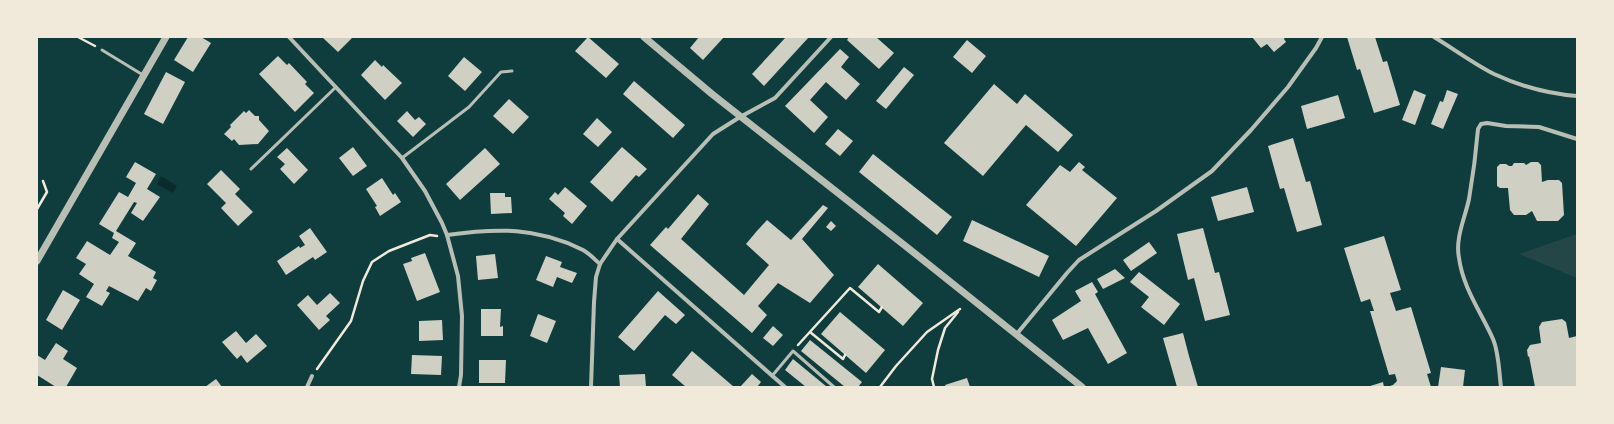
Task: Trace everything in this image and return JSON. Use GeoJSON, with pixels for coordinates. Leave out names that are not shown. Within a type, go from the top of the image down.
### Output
{"type":"FeatureCollection","features":[{"type":"Feature","properties":{"kind":"street"},"geometry":{"type":"LineString","coordinates":[[37,261],[166,37]]}},
{"type":"Feature","properties":{"kind":"street"},"geometry":{"type":"LineString","coordinates":[[289,37],[402,158],[425,192],[447,235],[458,276],[462,316],[461,375],[459,387]]}},
{"type":"Feature","properties":{"kind":"street"},"geometry":{"type":"LineString","coordinates":[[638,37],[654,47]]}},
{"type":"Feature","properties":{"kind":"street"},"geometry":{"type":"LineString","coordinates":[[644,37],[654,47],[740,117],[1082,387]]}},
{"type":"Feature","properties":{"kind":"street"},"geometry":{"type":"LineString","coordinates":[[591,387],[594,302],[596,277],[600,264],[618,240],[713,134],[775,98],[831,37]]}},
{"type":"Feature","properties":{"kind":"street"},"geometry":{"type":"LineString","coordinates":[[1016,335],[1067,272],[1079,260],[1156,210],[1212,171],[1251,130],[1288,87],[1316,48],[1322,37]]}},
{"type":"Feature","properties":{"kind":"street"},"geometry":{"type":"LineString","coordinates":[[1434,37],[1494,74],[1526,86],[1558,95],[1577,96]]}},
{"type":"Feature","properties":{"kind":"street"},"geometry":{"type":"LineString","coordinates":[[1501,387],[1499,365],[1494,340],[1469,292],[1462,274],[1458,257],[1459,238],[1475,169],[1478,130],[1481,124],[1487,123],[1506,126],[1539,127],[1577,139]]}},
{"type":"Feature","properties":{"kind":"street"},"geometry":{"type":"LineString","coordinates":[[447,235],[483,230],[518,230],[551,238],[584,251],[600,264]]}},
{"type":"Feature","properties":{"kind":"street"},"geometry":{"type":"LineString","coordinates":[[618,240],[785,387]]}},
{"type":"Feature","properties":{"kind":"street"},"geometry":{"type":"LineString","coordinates":[[307,387],[312,376]]}},
{"type":"Feature","properties":{"kind":"lane"},"geometry":{"type":"LineString","coordinates":[[102,50],[143,75]]}},
{"type":"Feature","properties":{"kind":"lane"},"geometry":{"type":"LineString","coordinates":[[402,158],[469,107],[501,72],[512,71]]}},
{"type":"Feature","properties":{"kind":"lane"},"geometry":{"type":"LineString","coordinates":[[252,169],[336,87]]}},
{"type":"Feature","properties":{"kind":"lane"},"geometry":{"type":"LineString","coordinates":[[772,376],[793,351],[834,387]]}},
{"type":"Feature","properties":{"kind":"path"},"geometry":{"type":"LineString","coordinates":[[78,37],[102,50]]}},
{"type":"Feature","properties":{"kind":"path"},"geometry":{"type":"LineString","coordinates":[[37,209],[47,192],[43,181]]}},
{"type":"Feature","properties":{"kind":"path"},"geometry":{"type":"LineString","coordinates":[[312,376],[351,321],[363,280],[372,262],[389,251],[430,235],[447,235]]}},
{"type":"Feature","properties":{"kind":"path"},"geometry":{"type":"LineString","coordinates":[[793,351],[850,288],[879,312],[882,307]]}},
{"type":"Feature","properties":{"kind":"path"},"geometry":{"type":"LineString","coordinates":[[880,387],[896,366],[927,332],[960,309],[945,328],[933,371],[932,379],[934,387]]}},
{"type":"Feature","properties":{"kind":"path"},"geometry":{"type":"LineString","coordinates":[[810,332],[843,359],[845,355]]}},
{"type":"Feature","properties":{"kind":"shaded area"},"geometry":{"type":"Polygon","coordinates":[[[161,176],[177,186],[173,193],[157,184],[161,176]]]}},
{"type":"Feature","properties":{"kind":"shaded area"},"geometry":{"type":"Polygon","coordinates":[[[1577,234],[1577,278],[1519,254],[1577,234]]]}},
{"type":"Feature","properties":{"kind":"building"},"geometry":{"type":"Polygon","coordinates":[[[188,37],[201,37],[211,43],[193,72],[174,60],[188,37]]]}},
{"type":"Feature","properties":{"kind":"building"},"geometry":{"type":"Polygon","coordinates":[[[322,37],[353,37],[338,52],[322,37]]]}},
{"type":"Feature","properties":{"kind":"building"},"geometry":{"type":"Polygon","coordinates":[[[588,37],[619,64],[606,78],[575,51],[588,37]]]}},
{"type":"Feature","properties":{"kind":"building"},"geometry":{"type":"Polygon","coordinates":[[[699,37],[724,37],[703,60],[690,48],[699,37]]]}},
{"type":"Feature","properties":{"kind":"building"},"geometry":{"type":"Polygon","coordinates":[[[786,37],[809,37],[764,86],[752,74],[786,37]]]}},
{"type":"Feature","properties":{"kind":"building"},"geometry":{"type":"Polygon","coordinates":[[[849,37],[876,37],[894,53],[879,69],[847,40],[849,37]]]}},
{"type":"Feature","properties":{"kind":"building"},"geometry":{"type":"Polygon","coordinates":[[[1252,37],[1285,37],[1284,39],[1286,42],[1274,52],[1267,44],[1261,48],[1252,37]]]}},
{"type":"Feature","properties":{"kind":"building"},"geometry":{"type":"Polygon","coordinates":[[[1347,37],[1375,37],[1383,62],[1387,61],[1400,105],[1374,113],[1360,69],[1357,70],[1347,37]]]}},
{"type":"Feature","properties":{"kind":"building"},"geometry":{"type":"Polygon","coordinates":[[[967,40],[986,56],[972,73],[953,57],[967,40]]]}},
{"type":"Feature","properties":{"kind":"building"},"geometry":{"type":"Polygon","coordinates":[[[840,49],[849,57],[841,67],[860,84],[846,100],[826,82],[810,100],[828,117],[814,133],[785,106],[840,49]]]}},
{"type":"Feature","properties":{"kind":"building"},"geometry":{"type":"Polygon","coordinates":[[[278,56],[287,65],[289,63],[307,82],[305,84],[314,93],[295,112],[259,74],[278,56]]]}},
{"type":"Feature","properties":{"kind":"building"},"geometry":{"type":"Polygon","coordinates":[[[464,57],[482,72],[465,91],[448,76],[464,57]]]}},
{"type":"Feature","properties":{"kind":"building"},"geometry":{"type":"Polygon","coordinates":[[[375,60],[382,67],[383,65],[402,83],[385,100],[361,75],[375,60]]]}},
{"type":"Feature","properties":{"kind":"building"},"geometry":{"type":"Polygon","coordinates":[[[904,67],[914,75],[886,109],[876,101],[904,67]]]}},
{"type":"Feature","properties":{"kind":"building"},"geometry":{"type":"Polygon","coordinates":[[[166,72],[185,82],[163,124],[144,114],[166,72]]]}},
{"type":"Feature","properties":{"kind":"building"},"geometry":{"type":"Polygon","coordinates":[[[634,81],[685,125],[673,138],[623,94],[634,81]]]}},
{"type":"Feature","properties":{"kind":"building"},"geometry":{"type":"Polygon","coordinates":[[[994,84],[1017,104],[1025,94],[1073,135],[1058,152],[1026,125],[983,176],[944,143],[994,84]]]}},
{"type":"Feature","properties":{"kind":"building"},"geometry":{"type":"Polygon","coordinates":[[[1414,90],[1426,95],[1415,125],[1402,120],[1414,90]]]}},
{"type":"Feature","properties":{"kind":"building"},"geometry":{"type":"Polygon","coordinates":[[[1447,90],[1458,94],[1443,129],[1431,124],[1440,101],[1443,102],[1447,90]]]}},
{"type":"Feature","properties":{"kind":"building"},"geometry":{"type":"Polygon","coordinates":[[[1338,95],[1345,118],[1307,129],[1301,106],[1338,95]]]}},
{"type":"Feature","properties":{"kind":"building"},"geometry":{"type":"Polygon","coordinates":[[[509,99],[529,117],[513,134],[493,116],[509,99]]]}},
{"type":"Feature","properties":{"kind":"building"},"geometry":{"type":"Polygon","coordinates":[[[249,110],[255,116],[259,116],[259,120],[269,131],[258,144],[239,145],[234,139],[232,141],[224,134],[231,127],[230,125],[244,111],[246,113],[249,110]]]}},
{"type":"Feature","properties":{"kind":"building"},"geometry":{"type":"Polygon","coordinates":[[[407,111],[415,120],[419,117],[426,124],[413,137],[397,121],[407,111]]]}},
{"type":"Feature","properties":{"kind":"building"},"geometry":{"type":"Polygon","coordinates":[[[597,118],[612,132],[598,147],[583,134],[597,118]]]}},
{"type":"Feature","properties":{"kind":"building"},"geometry":{"type":"Polygon","coordinates":[[[838,129],[853,141],[840,156],[825,144],[838,129]]]}},
{"type":"Feature","properties":{"kind":"building"},"geometry":{"type":"Polygon","coordinates":[[[1293,138],[1306,182],[1310,181],[1322,225],[1297,232],[1284,188],[1280,189],[1268,146],[1293,138]]]}},
{"type":"Feature","properties":{"kind":"building"},"geometry":{"type":"Polygon","coordinates":[[[353,147],[367,166],[353,176],[339,158],[353,147]]]}},
{"type":"Feature","properties":{"kind":"building"},"geometry":{"type":"Polygon","coordinates":[[[622,147],[647,169],[639,177],[636,175],[612,202],[590,182],[622,147]]]}},
{"type":"Feature","properties":{"kind":"building"},"geometry":{"type":"Polygon","coordinates":[[[287,148],[308,170],[294,184],[280,169],[285,164],[277,157],[287,148]]]}},
{"type":"Feature","properties":{"kind":"building"},"geometry":{"type":"Polygon","coordinates":[[[485,148],[500,164],[460,200],[446,184],[485,148]]]}},
{"type":"Feature","properties":{"kind":"building"},"geometry":{"type":"Polygon","coordinates":[[[873,154],[952,217],[937,235],[859,172],[873,154]]]}},
{"type":"Feature","properties":{"kind":"building"},"geometry":{"type":"Polygon","coordinates":[[[135,162],[156,174],[147,189],[160,197],[143,221],[131,213],[137,203],[134,202],[116,231],[136,243],[128,256],[156,272],[153,278],[157,280],[151,291],[146,288],[138,301],[109,286],[106,291],[110,293],[102,306],[86,297],[94,284],[79,274],[86,264],[76,258],[87,241],[110,255],[119,242],[112,238],[114,233],[99,224],[119,192],[128,197],[136,183],[126,177],[135,162]]]}},
{"type":"Feature","properties":{"kind":"building"},"geometry":{"type":"Polygon","coordinates":[[[1079,162],[1085,167],[1082,170],[1117,198],[1076,246],[1026,205],[1060,165],[1070,172],[1079,162]]]}},
{"type":"Feature","properties":{"kind":"building"},"geometry":{"type":"Polygon","coordinates":[[[1531,162],[1538,162],[1541,165],[1542,182],[1548,180],[1559,180],[1562,183],[1564,215],[1558,221],[1537,221],[1532,211],[1526,215],[1514,215],[1510,210],[1508,188],[1500,188],[1497,186],[1497,167],[1500,164],[1512,166],[1514,163],[1524,163],[1526,165],[1531,162]]]}},
{"type":"Feature","properties":{"kind":"building"},"geometry":{"type":"Polygon","coordinates":[[[221,170],[240,189],[235,194],[253,212],[238,226],[221,208],[226,203],[207,184],[221,170]]]}},
{"type":"Feature","properties":{"kind":"building"},"geometry":{"type":"Polygon","coordinates":[[[382,178],[393,195],[395,193],[401,202],[380,216],[375,207],[377,206],[366,189],[382,178]]]}},
{"type":"Feature","properties":{"kind":"building"},"geometry":{"type":"Polygon","coordinates":[[[565,187],[587,206],[572,224],[563,216],[565,213],[549,199],[555,192],[558,195],[565,187]]]}},
{"type":"Feature","properties":{"kind":"building"},"geometry":{"type":"Polygon","coordinates":[[[1247,187],[1254,212],[1218,221],[1211,197],[1247,187]]]}},
{"type":"Feature","properties":{"kind":"building"},"geometry":{"type":"Polygon","coordinates":[[[490,193],[505,193],[505,197],[511,197],[512,213],[491,214],[490,193]]]}},
{"type":"Feature","properties":{"kind":"building"},"geometry":{"type":"Polygon","coordinates":[[[698,194],[709,204],[681,239],[744,295],[769,265],[746,244],[756,232],[767,220],[791,240],[823,205],[828,208],[802,239],[834,275],[810,303],[778,283],[758,306],[767,315],[752,333],[650,245],[666,227],[668,229],[698,194]]]}},
{"type":"Feature","properties":{"kind":"building"},"geometry":{"type":"Polygon","coordinates":[[[972,220],[1049,256],[1039,277],[963,241],[972,220]]]}},
{"type":"Feature","properties":{"kind":"building"},"geometry":{"type":"Polygon","coordinates":[[[831,221],[836,226],[831,231],[826,227],[831,221]]]}},
{"type":"Feature","properties":{"kind":"building"},"geometry":{"type":"Polygon","coordinates":[[[310,228],[327,252],[315,260],[313,257],[286,275],[277,261],[299,246],[300,248],[305,245],[299,236],[310,228]]]}},
{"type":"Feature","properties":{"kind":"building"},"geometry":{"type":"Polygon","coordinates":[[[1203,228],[1215,273],[1219,272],[1230,315],[1205,321],[1194,278],[1188,280],[1177,234],[1203,228]]]}},
{"type":"Feature","properties":{"kind":"building"},"geometry":{"type":"Polygon","coordinates":[[[1384,236],[1401,290],[1390,293],[1396,311],[1411,307],[1431,373],[1427,374],[1431,387],[1387,387],[1393,385],[1397,381],[1395,374],[1389,375],[1370,311],[1374,311],[1370,299],[1361,302],[1344,248],[1384,236]]]}},
{"type":"Feature","properties":{"kind":"building"},"geometry":{"type":"Polygon","coordinates":[[[1149,242],[1157,253],[1131,271],[1123,260],[1149,242]]]}},
{"type":"Feature","properties":{"kind":"building"},"geometry":{"type":"Polygon","coordinates":[[[425,253],[440,292],[417,301],[403,264],[412,261],[411,258],[425,253]]]}},
{"type":"Feature","properties":{"kind":"building"},"geometry":{"type":"Polygon","coordinates":[[[495,254],[498,278],[478,280],[476,256],[495,254]]]}},
{"type":"Feature","properties":{"kind":"building"},"geometry":{"type":"Polygon","coordinates":[[[546,256],[562,262],[560,267],[577,273],[572,283],[557,277],[553,287],[536,280],[546,256]]]}},
{"type":"Feature","properties":{"kind":"building"},"geometry":{"type":"Polygon","coordinates":[[[878,264],[923,303],[903,326],[858,287],[878,264]]]}},
{"type":"Feature","properties":{"kind":"building"},"geometry":{"type":"Polygon","coordinates":[[[1115,269],[1125,278],[1103,289],[1097,279],[1115,269]]]}},
{"type":"Feature","properties":{"kind":"building"},"geometry":{"type":"Polygon","coordinates":[[[1139,272],[1180,304],[1164,325],[1141,307],[1149,297],[1130,282],[1139,272]]]}},
{"type":"Feature","properties":{"kind":"building"},"geometry":{"type":"Polygon","coordinates":[[[1092,282],[1098,292],[1095,294],[1127,353],[1108,364],[1088,328],[1063,340],[1052,320],[1081,301],[1075,291],[1092,282]]]}},
{"type":"Feature","properties":{"kind":"building"},"geometry":{"type":"Polygon","coordinates":[[[63,290],[80,300],[62,330],[46,320],[63,290]]]}},
{"type":"Feature","properties":{"kind":"building"},"geometry":{"type":"Polygon","coordinates":[[[658,291],[685,315],[676,324],[665,315],[634,351],[618,337],[658,291]]]}},
{"type":"Feature","properties":{"kind":"building"},"geometry":{"type":"Polygon","coordinates":[[[330,293],[340,303],[326,316],[330,320],[319,330],[297,305],[308,295],[317,305],[330,293]]]}},
{"type":"Feature","properties":{"kind":"building"},"geometry":{"type":"Polygon","coordinates":[[[481,309],[501,309],[500,327],[503,326],[503,336],[481,336],[481,309]]]}},
{"type":"Feature","properties":{"kind":"building"},"geometry":{"type":"Polygon","coordinates":[[[840,312],[885,350],[866,373],[821,334],[840,312]]]}},
{"type":"Feature","properties":{"kind":"building"},"geometry":{"type":"Polygon","coordinates":[[[538,314],[556,321],[547,343],[530,336],[538,314]]]}},
{"type":"Feature","properties":{"kind":"building"},"geometry":{"type":"Polygon","coordinates":[[[1562,319],[1566,322],[1569,338],[1577,336],[1577,387],[1535,387],[1527,350],[1530,345],[1541,343],[1539,327],[1542,322],[1562,319]]]}},
{"type":"Feature","properties":{"kind":"building"},"geometry":{"type":"Polygon","coordinates":[[[442,320],[443,340],[419,341],[419,321],[442,320]]]}},
{"type":"Feature","properties":{"kind":"building"},"geometry":{"type":"Polygon","coordinates":[[[773,326],[783,335],[773,346],[763,338],[773,326]]]}},
{"type":"Feature","properties":{"kind":"building"},"geometry":{"type":"Polygon","coordinates":[[[236,331],[246,343],[256,334],[267,346],[247,363],[241,355],[237,359],[222,342],[236,331]]]}},
{"type":"Feature","properties":{"kind":"building"},"geometry":{"type":"Polygon","coordinates":[[[1183,333],[1198,387],[1177,387],[1163,338],[1183,333]]]}},
{"type":"Feature","properties":{"kind":"building"},"geometry":{"type":"Polygon","coordinates":[[[810,340],[862,382],[858,387],[845,387],[801,351],[810,340]]]}},
{"type":"Feature","properties":{"kind":"building"},"geometry":{"type":"Polygon","coordinates":[[[56,343],[68,351],[63,359],[77,368],[66,387],[56,387],[37,375],[37,355],[45,360],[56,343]]]}},
{"type":"Feature","properties":{"kind":"building"},"geometry":{"type":"Polygon","coordinates":[[[692,351],[734,387],[686,387],[672,375],[692,351]]]}},
{"type":"Feature","properties":{"kind":"building"},"geometry":{"type":"Polygon","coordinates":[[[412,355],[442,356],[441,375],[411,374],[412,355]]]}},
{"type":"Feature","properties":{"kind":"building"},"geometry":{"type":"Polygon","coordinates":[[[793,359],[827,387],[806,387],[785,370],[793,359]]]}},
{"type":"Feature","properties":{"kind":"building"},"geometry":{"type":"Polygon","coordinates":[[[479,360],[506,360],[505,383],[479,383],[479,360]]]}},
{"type":"Feature","properties":{"kind":"building"},"geometry":{"type":"Polygon","coordinates":[[[1441,367],[1465,370],[1463,387],[1438,387],[1441,367]]]}},
{"type":"Feature","properties":{"kind":"building"},"geometry":{"type":"Polygon","coordinates":[[[645,374],[646,387],[620,387],[619,375],[645,374]]]}},
{"type":"Feature","properties":{"kind":"building"},"geometry":{"type":"Polygon","coordinates":[[[752,374],[761,382],[757,387],[740,387],[752,374]]]}},
{"type":"Feature","properties":{"kind":"building"},"geometry":{"type":"Polygon","coordinates":[[[967,378],[970,387],[946,387],[945,385],[967,378]]]}},
{"type":"Feature","properties":{"kind":"building"},"geometry":{"type":"Polygon","coordinates":[[[216,379],[222,387],[205,387],[216,379]]]}},
{"type":"Feature","properties":{"kind":"building"},"geometry":{"type":"Polygon","coordinates":[[[1383,382],[1384,387],[1367,387],[1383,382]]]}}]}
